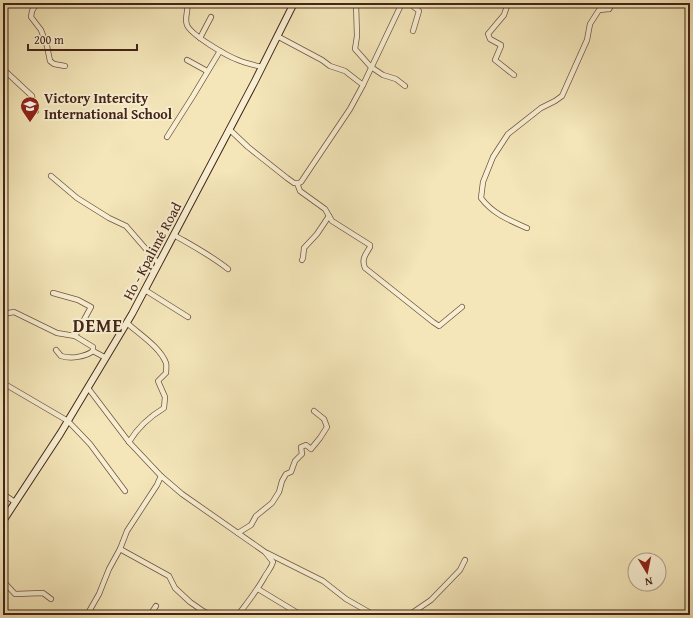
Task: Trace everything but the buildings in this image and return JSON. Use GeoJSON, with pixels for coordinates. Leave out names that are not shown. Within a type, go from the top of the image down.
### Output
{"type":"FeatureCollection","features":[{"type":"Feature","properties":{"kind":"main road","name":"Ho - Kpalimé Road"},"geometry":{"type":"LineString","coordinates":[[3,521],[68,421],[127,323],[174,236],[294,3]]}},
{"type":"Feature","properties":{"kind":"street"},"geometry":{"type":"LineString","coordinates":[[37,3],[32,11],[31,17],[40,30],[47,46],[50,61],[54,64],[65,66]]}},
{"type":"Feature","properties":{"kind":"street"},"geometry":{"type":"LineString","coordinates":[[186,3],[188,11],[186,23],[188,28],[200,38],[237,60],[262,67]]}},
{"type":"Feature","properties":{"kind":"street"},"geometry":{"type":"LineString","coordinates":[[356,3],[357,36],[355,49],[372,67],[384,75],[396,79],[405,86]]}},
{"type":"Feature","properties":{"kind":"street"},"geometry":{"type":"LineString","coordinates":[[297,183],[301,182],[305,177],[340,125],[363,85],[402,3]]}},
{"type":"Feature","properties":{"kind":"street"},"geometry":{"type":"LineString","coordinates":[[409,3],[419,11],[413,31]]}},
{"type":"Feature","properties":{"kind":"street"},"geometry":{"type":"LineString","coordinates":[[508,3],[504,16],[488,34],[490,39],[501,45],[495,61],[514,75]]}},
{"type":"Feature","properties":{"kind":"street"},"geometry":{"type":"LineString","coordinates":[[601,3],[609,8]]}},
{"type":"Feature","properties":{"kind":"street"},"geometry":{"type":"LineString","coordinates":[[527,228],[500,216],[488,206],[481,198],[483,182],[493,158],[508,134],[541,108],[556,101],[562,96],[587,40],[590,24],[599,10],[609,8],[613,3]]}},
{"type":"Feature","properties":{"kind":"street"},"geometry":{"type":"LineString","coordinates":[[200,38],[211,17]]}},
{"type":"Feature","properties":{"kind":"street"},"geometry":{"type":"LineString","coordinates":[[277,36],[322,60],[330,66],[345,71],[363,85]]}},
{"type":"Feature","properties":{"kind":"street"},"geometry":{"type":"LineString","coordinates":[[167,137],[220,51]]}},
{"type":"Feature","properties":{"kind":"street"},"geometry":{"type":"LineString","coordinates":[[187,60],[207,71]]}},
{"type":"Feature","properties":{"kind":"street"},"geometry":{"type":"LineString","coordinates":[[3,69],[32,96],[36,111]]}},
{"type":"Feature","properties":{"kind":"street"},"geometry":{"type":"LineString","coordinates":[[229,129],[248,147],[287,178],[297,183],[300,191],[325,209],[332,221],[338,226],[370,245],[364,258],[365,268],[433,322],[439,326],[462,307]]}},
{"type":"Feature","properties":{"kind":"street"},"geometry":{"type":"LineString","coordinates":[[51,176],[77,198],[99,212],[126,226],[159,264]]}},
{"type":"Feature","properties":{"kind":"street"},"geometry":{"type":"LineString","coordinates":[[302,260],[304,248],[317,234],[329,216]]}},
{"type":"Feature","properties":{"kind":"street"},"geometry":{"type":"LineString","coordinates":[[174,236],[214,258],[228,268]]}},
{"type":"Feature","properties":{"kind":"street"},"geometry":{"type":"LineString","coordinates":[[145,290],[188,317]]}},
{"type":"Feature","properties":{"kind":"street"},"geometry":{"type":"LineString","coordinates":[[53,293],[78,300],[91,307],[75,336]]}},
{"type":"Feature","properties":{"kind":"street"},"geometry":{"type":"LineString","coordinates":[[3,314],[14,312],[57,333],[75,336],[92,347],[93,351],[106,358]]}},
{"type":"Feature","properties":{"kind":"street"},"geometry":{"type":"LineString","coordinates":[[127,323],[154,346],[166,364],[166,373],[158,381],[165,397],[164,408],[148,418],[139,427],[129,442]]}},
{"type":"Feature","properties":{"kind":"street"},"geometry":{"type":"LineString","coordinates":[[56,350],[61,356],[70,357],[89,354],[93,351]]}},
{"type":"Feature","properties":{"kind":"street"},"geometry":{"type":"LineString","coordinates":[[3,383],[68,421],[90,444],[125,491]]}},
{"type":"Feature","properties":{"kind":"street"},"geometry":{"type":"LineString","coordinates":[[88,388],[129,442],[161,476],[182,494],[265,552],[323,581],[346,599],[374,615]]}},
{"type":"Feature","properties":{"kind":"street"},"geometry":{"type":"LineString","coordinates":[[238,533],[251,525],[256,516],[272,503],[279,492],[286,474],[291,472],[295,460],[302,454],[301,447],[306,445],[311,450],[327,427],[324,419],[314,411]]}},
{"type":"Feature","properties":{"kind":"street"},"geometry":{"type":"LineString","coordinates":[[86,615],[99,594],[127,531],[157,485],[161,476]]}},
{"type":"Feature","properties":{"kind":"street"},"geometry":{"type":"LineString","coordinates":[[3,494],[15,502]]}},
{"type":"Feature","properties":{"kind":"street"},"geometry":{"type":"LineString","coordinates":[[120,549],[169,576],[175,588],[190,602],[211,615]]}},
{"type":"Feature","properties":{"kind":"street"},"geometry":{"type":"LineString","coordinates":[[238,615],[258,589],[264,577],[271,568],[273,562],[265,552]]}},
{"type":"Feature","properties":{"kind":"street"},"geometry":{"type":"LineString","coordinates":[[409,615],[431,600],[460,570],[465,560]]}},
{"type":"Feature","properties":{"kind":"street"},"geometry":{"type":"LineString","coordinates":[[3,581],[15,594],[43,593],[51,599]]}},
{"type":"Feature","properties":{"kind":"street"},"geometry":{"type":"LineString","coordinates":[[258,589],[301,615]]}},
{"type":"Feature","properties":{"kind":"street"},"geometry":{"type":"LineString","coordinates":[[150,615],[156,606]]}},
{"type":"Feature","properties":{"kind":"place","name":"Victory Intercity International School"},"geometry":{"type":"Point","coordinates":[30,123]}},
{"type":"Feature","properties":{"kind":"district","name":"DEME"},"geometry":{"type":"Point","coordinates":[98,325]}}]}
